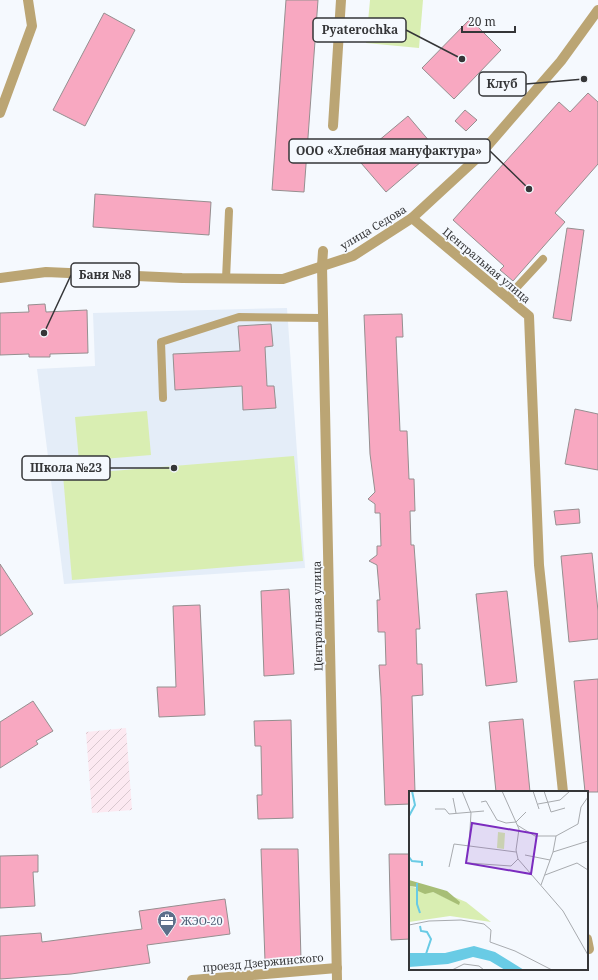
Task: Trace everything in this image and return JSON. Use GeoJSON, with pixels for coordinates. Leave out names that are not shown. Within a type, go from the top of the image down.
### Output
{"type":"FeatureCollection","features":[{"type":"Feature","properties":{"kind":"street"},"geometry":{"type":"LineString","coordinates":[[0,113],[32,26],[28,0]]}},
{"type":"Feature","properties":{"kind":"street"},"geometry":{"type":"LineString","coordinates":[[333,126],[341,0]]}},
{"type":"Feature","properties":{"kind":"street","name":"улица Седова"},"geometry":{"type":"LineString","coordinates":[[0,278],[46,272],[182,278],[283,279],[353,256],[412,218],[477,158],[562,61],[598,10]]}},
{"type":"Feature","properties":{"kind":"street","name":"Центральная улица"},"geometry":{"type":"LineString","coordinates":[[412,218],[529,316],[539,565],[563,791]]}},
{"type":"Feature","properties":{"kind":"street","name":"Центральная улица"},"geometry":{"type":"LineString","coordinates":[[323,251],[322,266],[337,980]]}},
{"type":"Feature","properties":{"kind":"street"},"geometry":{"type":"LineString","coordinates":[[588,944],[589,949]]}},
{"type":"Feature","properties":{"kind":"street","name":"проезд Дзержинского"},"geometry":{"type":"LineString","coordinates":[[192,980],[337,968]]}},
{"type":"Feature","properties":{"kind":"lane"},"geometry":{"type":"LineString","coordinates":[[226,279],[229,211]]}},
{"type":"Feature","properties":{"kind":"lane"},"geometry":{"type":"LineString","coordinates":[[508,298],[543,259]]}},
{"type":"Feature","properties":{"kind":"lane"},"geometry":{"type":"LineString","coordinates":[[163,398],[161,342],[239,317],[323,318]]}},
{"type":"Feature","properties":{"kind":"shaded area"},"geometry":{"type":"Polygon","coordinates":[[[287,308],[305,568],[64,584],[37,369],[95,366],[93,313],[287,308]]]}},
{"type":"Feature","properties":{"kind":"shaded area"},"geometry":{"type":"Polygon","coordinates":[[[126,728],[132,810],[92,813],[86,732],[126,728]]]}},
{"type":"Feature","properties":{"kind":"green space"},"geometry":{"type":"Polygon","coordinates":[[[370,0],[423,0],[419,48],[366,43],[370,0]]]}},
{"type":"Feature","properties":{"kind":"green space"},"geometry":{"type":"Polygon","coordinates":[[[147,411],[151,455],[79,461],[75,417],[147,411]]]}},
{"type":"Feature","properties":{"kind":"green space"},"geometry":{"type":"Polygon","coordinates":[[[294,456],[303,561],[72,580],[63,475],[294,456]]]}},
{"type":"Feature","properties":{"kind":"building"},"geometry":{"type":"Polygon","coordinates":[[[286,0],[318,0],[304,192],[272,190],[286,0]]]}},
{"type":"Feature","properties":{"kind":"building"},"geometry":{"type":"Polygon","coordinates":[[[104,13],[135,30],[85,126],[53,110],[104,13]]]}},
{"type":"Feature","properties":{"kind":"building"},"geometry":{"type":"Polygon","coordinates":[[[470,19],[501,50],[454,99],[422,68],[470,19]]]}},
{"type":"Feature","properties":{"kind":"building"},"geometry":{"type":"Polygon","coordinates":[[[588,93],[598,102],[598,164],[555,213],[565,222],[513,281],[500,270],[504,266],[453,220],[559,102],[570,112],[588,93]]]}},
{"type":"Feature","properties":{"kind":"building"},"geometry":{"type":"Polygon","coordinates":[[[465,110],[477,120],[466,131],[455,121],[465,110]]]}},
{"type":"Feature","properties":{"kind":"building"},"geometry":{"type":"Polygon","coordinates":[[[408,116],[436,149],[386,192],[355,156],[369,144],[371,147],[408,116]]]}},
{"type":"Feature","properties":{"kind":"building"},"geometry":{"type":"Polygon","coordinates":[[[95,194],[211,202],[209,235],[93,227],[95,194]]]}},
{"type":"Feature","properties":{"kind":"building"},"geometry":{"type":"Polygon","coordinates":[[[567,228],[584,230],[571,321],[553,318],[567,228]]]}},
{"type":"Feature","properties":{"kind":"building"},"geometry":{"type":"Polygon","coordinates":[[[45,304],[46,312],[87,310],[88,353],[50,354],[50,357],[29,357],[29,354],[0,355],[0,313],[29,312],[28,305],[45,304]]]}},
{"type":"Feature","properties":{"kind":"building"},"geometry":{"type":"Polygon","coordinates":[[[402,314],[403,337],[396,337],[400,431],[407,431],[409,479],[414,479],[415,511],[410,511],[411,545],[414,545],[420,629],[416,629],[417,664],[422,664],[423,695],[412,696],[415,791],[409,791],[409,804],[385,805],[379,665],[386,665],[385,632],[378,632],[377,600],[380,600],[377,565],[369,561],[377,555],[377,546],[381,546],[380,513],[375,513],[375,504],[368,499],[375,492],[370,454],[364,315],[402,314]]]}},
{"type":"Feature","properties":{"kind":"building"},"geometry":{"type":"Polygon","coordinates":[[[271,324],[273,346],[265,347],[267,386],[274,386],[276,408],[243,410],[242,386],[175,390],[173,354],[240,351],[238,326],[271,324]]]}},
{"type":"Feature","properties":{"kind":"building"},"geometry":{"type":"Polygon","coordinates":[[[575,409],[598,414],[598,470],[565,464],[575,409]]]}},
{"type":"Feature","properties":{"kind":"building"},"geometry":{"type":"Polygon","coordinates":[[[579,509],[580,523],[556,525],[554,511],[579,509]]]}},
{"type":"Feature","properties":{"kind":"building"},"geometry":{"type":"Polygon","coordinates":[[[592,553],[598,611],[598,639],[569,642],[561,556],[592,553]]]}},
{"type":"Feature","properties":{"kind":"building"},"geometry":{"type":"Polygon","coordinates":[[[0,564],[33,614],[0,636],[0,564]]]}},
{"type":"Feature","properties":{"kind":"building"},"geometry":{"type":"Polygon","coordinates":[[[289,589],[294,674],[264,676],[261,591],[289,589]]]}},
{"type":"Feature","properties":{"kind":"building"},"geometry":{"type":"Polygon","coordinates":[[[507,591],[517,682],[486,686],[476,594],[507,591]]]}},
{"type":"Feature","properties":{"kind":"building"},"geometry":{"type":"Polygon","coordinates":[[[200,605],[205,715],[159,717],[157,687],[176,687],[173,606],[200,605]]]}},
{"type":"Feature","properties":{"kind":"building"},"geometry":{"type":"Polygon","coordinates":[[[598,679],[598,792],[585,791],[574,681],[598,679]]]}},
{"type":"Feature","properties":{"kind":"building"},"geometry":{"type":"Polygon","coordinates":[[[33,701],[53,731],[36,741],[38,744],[0,768],[0,722],[33,701]]]}},
{"type":"Feature","properties":{"kind":"building"},"geometry":{"type":"Polygon","coordinates":[[[523,719],[530,791],[496,791],[489,722],[523,719]]]}},
{"type":"Feature","properties":{"kind":"building"},"geometry":{"type":"Polygon","coordinates":[[[291,720],[293,818],[258,819],[257,795],[262,795],[261,746],[255,746],[254,721],[291,720]]]}},
{"type":"Feature","properties":{"kind":"building"},"geometry":{"type":"Polygon","coordinates":[[[261,849],[298,849],[301,960],[265,961],[261,849]]]}},
{"type":"Feature","properties":{"kind":"building"},"geometry":{"type":"Polygon","coordinates":[[[389,854],[409,854],[409,939],[391,940],[389,854]]]}},
{"type":"Feature","properties":{"kind":"building"},"geometry":{"type":"Polygon","coordinates":[[[38,855],[38,872],[33,872],[35,906],[0,908],[0,856],[38,855]]]}},
{"type":"Feature","properties":{"kind":"building"},"geometry":{"type":"Polygon","coordinates":[[[225,899],[230,934],[147,945],[150,963],[71,974],[0,979],[0,936],[41,933],[42,942],[142,929],[139,911],[225,899]]]}},
{"type":"Feature","properties":{"kind":"place","name":"Pyaterochka"},"geometry":{"type":"Point","coordinates":[462,59]}},
{"type":"Feature","properties":{"kind":"place","name":"Клуб"},"geometry":{"type":"Point","coordinates":[584,79]}},
{"type":"Feature","properties":{"kind":"place","name":"ООО «Хлебная мануфактура»"},"geometry":{"type":"Point","coordinates":[529,189]}},
{"type":"Feature","properties":{"kind":"place","name":"Баня №8"},"geometry":{"type":"Point","coordinates":[44,333]}},
{"type":"Feature","properties":{"kind":"place","name":"Школа №23"},"geometry":{"type":"Point","coordinates":[174,468]}},
{"type":"Feature","properties":{"kind":"place","name":"ЖЭО-20"},"geometry":{"type":"Point","coordinates":[167,937]}}]}
